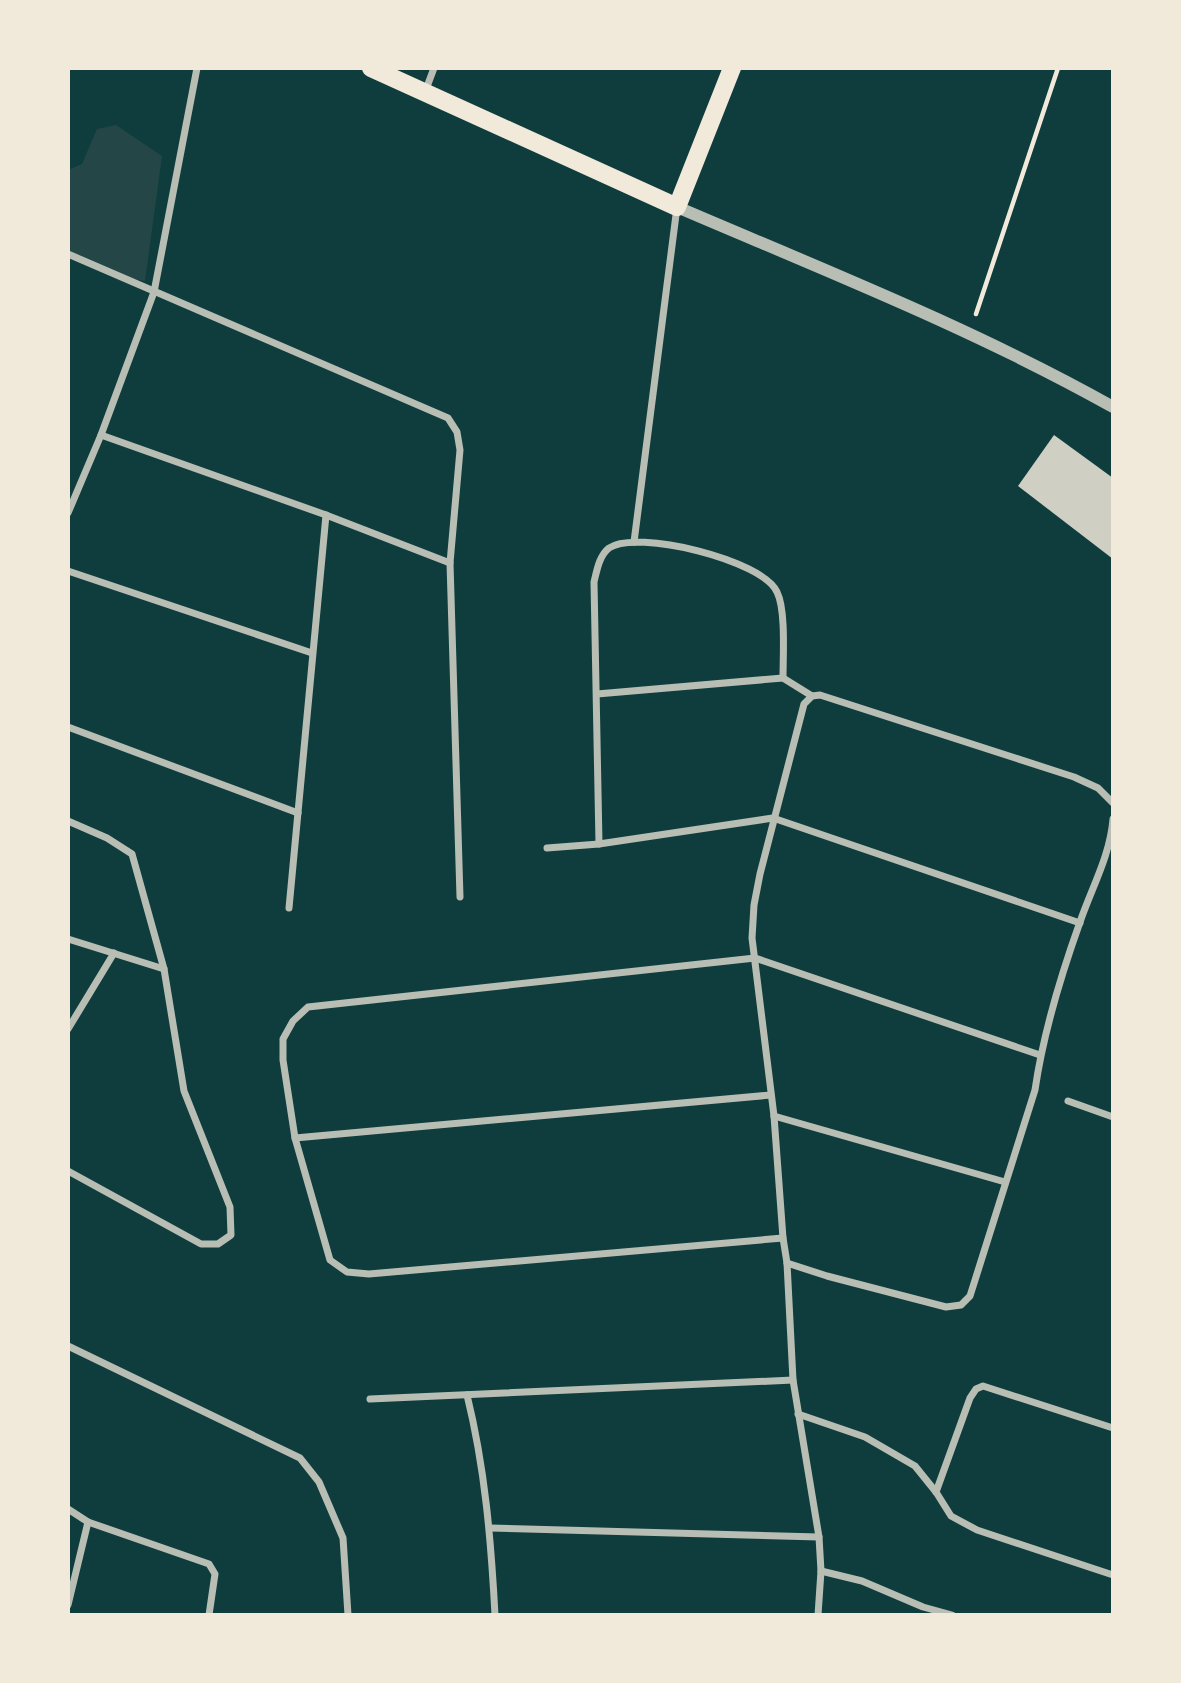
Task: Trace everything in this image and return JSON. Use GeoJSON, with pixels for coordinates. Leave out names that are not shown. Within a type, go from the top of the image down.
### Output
{"type":"FeatureCollection","features":[{"type":"Feature","properties":{"kind":"main road"},"geometry":{"type":"LineString","coordinates":[[371,68],[677,207],[732,68]]}},
{"type":"Feature","properties":{"kind":"street"},"geometry":{"type":"LineString","coordinates":[[68,513],[101,435],[153,292],[197,68]]}},
{"type":"Feature","properties":{"kind":"street"},"geometry":{"type":"LineString","coordinates":[[425,93],[434,68]]}},
{"type":"Feature","properties":{"kind":"street"},"geometry":{"type":"LineString","coordinates":[[634,542],[677,207],[969,335],[1113,407]]}},
{"type":"Feature","properties":{"kind":"street"},"geometry":{"type":"LineString","coordinates":[[68,254],[448,418],[457,432],[460,450],[450,564],[460,897]]}},
{"type":"Feature","properties":{"kind":"street"},"geometry":{"type":"LineString","coordinates":[[101,435],[326,515],[450,564]]}},
{"type":"Feature","properties":{"kind":"street"},"geometry":{"type":"LineString","coordinates":[[289,908],[326,515]]}},
{"type":"Feature","properties":{"kind":"street"},"geometry":{"type":"LineString","coordinates":[[600,844],[594,582],[602,556],[609,549],[622,542],[634,542],[711,553],[765,577],[777,590],[781,604],[783,678]]}},
{"type":"Feature","properties":{"kind":"street"},"geometry":{"type":"LineString","coordinates":[[68,571],[312,653]]}},
{"type":"Feature","properties":{"kind":"street"},"geometry":{"type":"LineString","coordinates":[[597,694],[783,678],[811,696],[820,695],[1074,777],[1098,788],[1113,803]]}},
{"type":"Feature","properties":{"kind":"street"},"geometry":{"type":"LineString","coordinates":[[811,696],[804,704],[773,818],[754,905],[752,939],[774,1116],[783,1238],[788,1263],[793,1380],[819,1537],[821,1571],[818,1615]]}},
{"type":"Feature","properties":{"kind":"street"},"geometry":{"type":"LineString","coordinates":[[68,727],[298,813]]}},
{"type":"Feature","properties":{"kind":"street"},"geometry":{"type":"LineString","coordinates":[[547,848],[600,844],[773,818],[1080,923]]}},
{"type":"Feature","properties":{"kind":"street"},"geometry":{"type":"LineString","coordinates":[[788,1263],[946,1307],[961,1305],[970,1296],[1035,1090],[1040,1055],[1080,923],[1108,852],[1113,819]]}},
{"type":"Feature","properties":{"kind":"street"},"geometry":{"type":"LineString","coordinates":[[68,821],[107,838],[132,854],[164,969],[184,1091],[230,1207],[231,1235],[218,1244],[201,1244],[68,1171]]}},
{"type":"Feature","properties":{"kind":"street"},"geometry":{"type":"LineString","coordinates":[[68,939],[164,969]]}},
{"type":"Feature","properties":{"kind":"street"},"geometry":{"type":"LineString","coordinates":[[68,1030],[114,953]]}},
{"type":"Feature","properties":{"kind":"street"},"geometry":{"type":"LineString","coordinates":[[783,1238],[369,1274],[347,1272],[330,1260],[295,1138],[283,1060],[283,1039],[293,1021],[308,1007],[755,958],[1040,1055]]}},
{"type":"Feature","properties":{"kind":"street"},"geometry":{"type":"LineString","coordinates":[[295,1138],[771,1095]]}},
{"type":"Feature","properties":{"kind":"street"},"geometry":{"type":"LineString","coordinates":[[1069,1101],[1113,1117]]}},
{"type":"Feature","properties":{"kind":"street"},"geometry":{"type":"LineString","coordinates":[[774,1116],[1005,1182]]}},
{"type":"Feature","properties":{"kind":"street"},"geometry":{"type":"LineString","coordinates":[[68,1346],[300,1458],[319,1482],[342,1538],[348,1615]]}},
{"type":"Feature","properties":{"kind":"street"},"geometry":{"type":"LineString","coordinates":[[370,1399],[793,1380]]}},
{"type":"Feature","properties":{"kind":"street"},"geometry":{"type":"LineString","coordinates":[[936,1492],[970,1398],[976,1389],[983,1385],[1113,1428]]}},
{"type":"Feature","properties":{"kind":"street"},"geometry":{"type":"LineString","coordinates":[[467,1395],[477,1438],[490,1528],[495,1615]]}},
{"type":"Feature","properties":{"kind":"street"},"geometry":{"type":"LineString","coordinates":[[798,1414],[865,1437],[915,1466],[951,1516],[977,1530],[1113,1575]]}},
{"type":"Feature","properties":{"kind":"street"},"geometry":{"type":"LineString","coordinates":[[68,1509],[88,1522],[209,1564],[215,1574],[209,1615]]}},
{"type":"Feature","properties":{"kind":"street"},"geometry":{"type":"LineString","coordinates":[[68,1605],[88,1522]]}},
{"type":"Feature","properties":{"kind":"street"},"geometry":{"type":"LineString","coordinates":[[490,1528],[819,1537]]}},
{"type":"Feature","properties":{"kind":"street"},"geometry":{"type":"LineString","coordinates":[[821,1571],[862,1581],[923,1607],[952,1615]]}},
{"type":"Feature","properties":{"kind":"path"},"geometry":{"type":"LineString","coordinates":[[969,335],[1058,68]]}},
{"type":"Feature","properties":{"kind":"shaded area"},"geometry":{"type":"Polygon","coordinates":[[[116,125],[162,156],[145,281],[128,278],[68,250],[68,170],[82,164],[97,129],[116,125]]]}},
{"type":"Feature","properties":{"kind":"building"},"geometry":{"type":"Polygon","coordinates":[[[1054,435],[1113,478],[1113,559],[1018,486],[1054,435]]]}}]}
